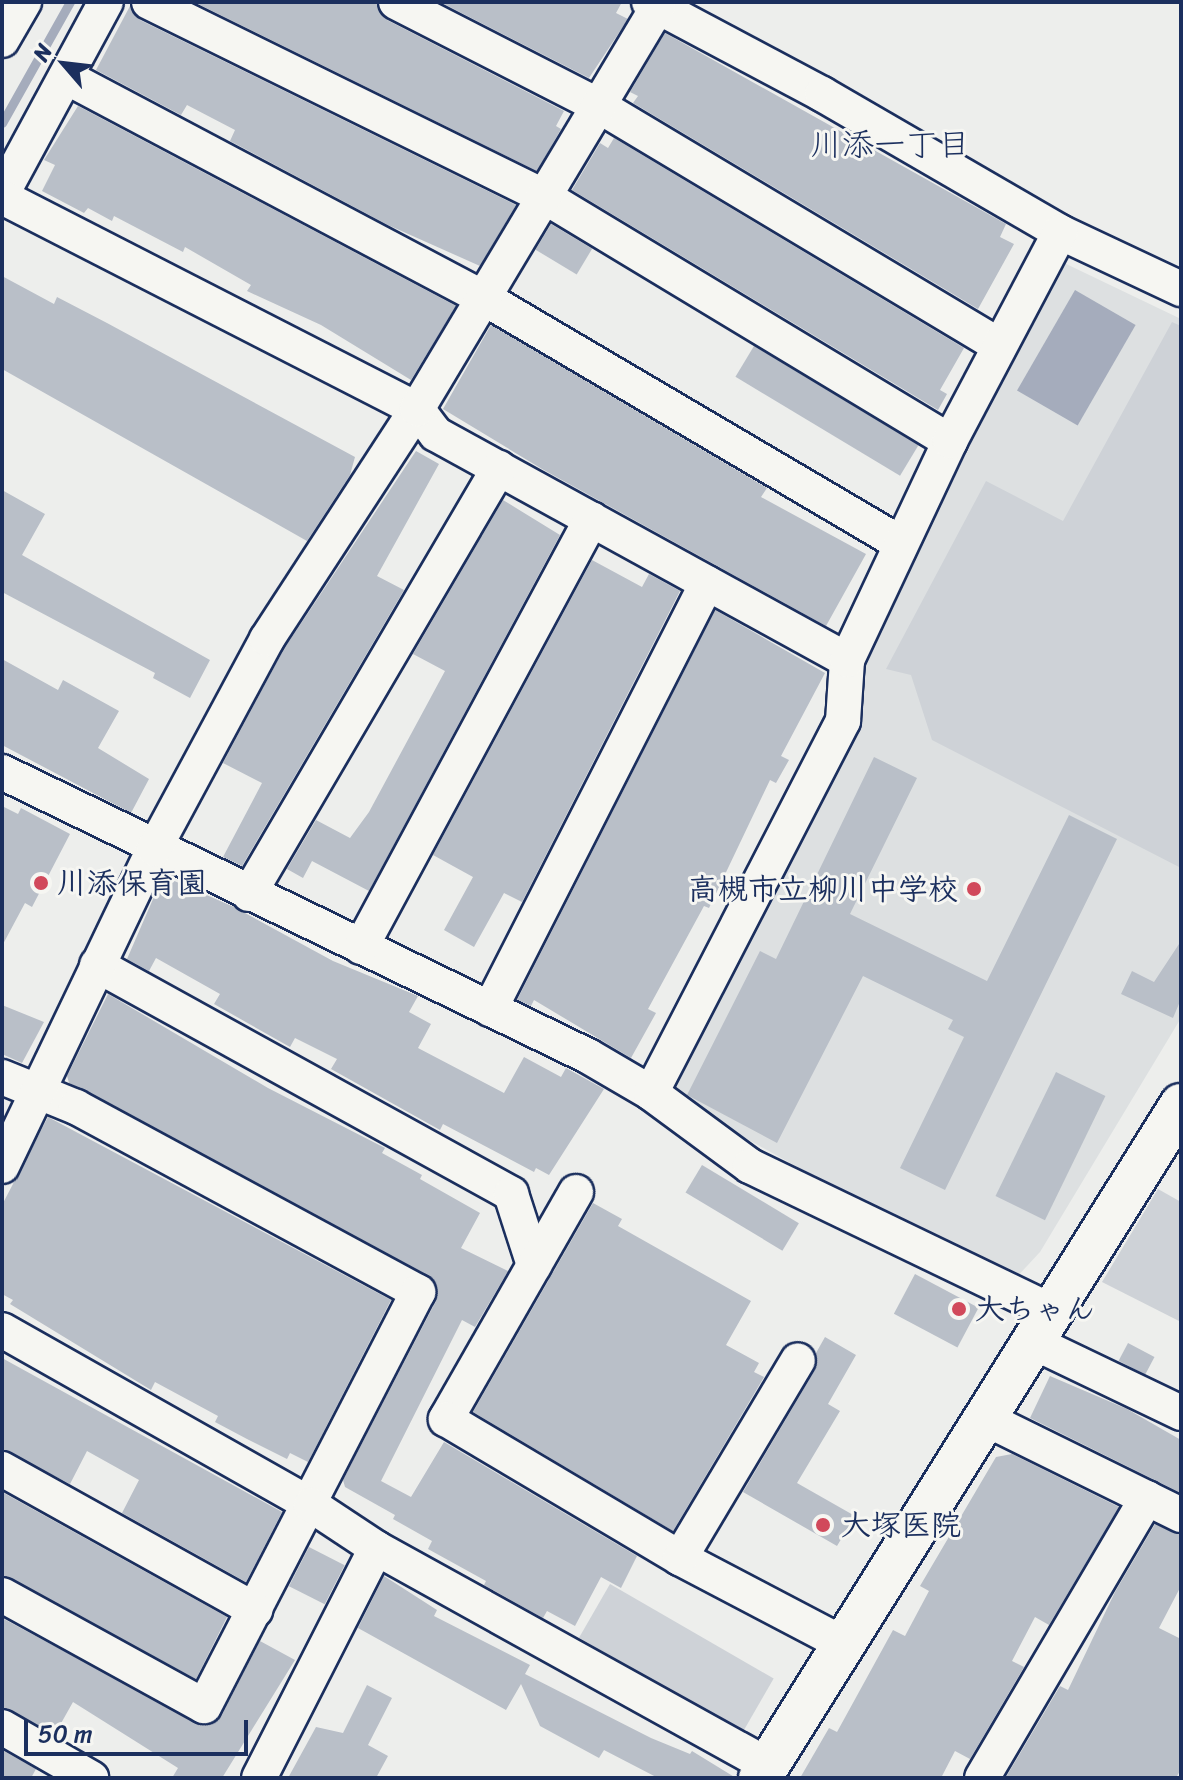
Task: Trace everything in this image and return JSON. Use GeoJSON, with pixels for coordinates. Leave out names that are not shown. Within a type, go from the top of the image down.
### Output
{"type":"FeatureCollection","features":[{"type":"Feature","properties":{"kind":"street"},"geometry":{"type":"LineString","coordinates":[[2,40],[24,2]]}},
{"type":"Feature","properties":{"kind":"street"},"geometry":{"type":"LineString","coordinates":[[106,2],[2,196],[417,409],[436,434],[847,660]]}},
{"type":"Feature","properties":{"kind":"street"},"geometry":{"type":"LineString","coordinates":[[149,2],[545,197],[950,441]]}},
{"type":"Feature","properties":{"kind":"street"},"geometry":{"type":"LineString","coordinates":[[396,2],[599,106],[1000,346]]}},
{"type":"Feature","properties":{"kind":"street"},"geometry":{"type":"LineString","coordinates":[[2,1166],[42,1092],[97,965],[154,849],[267,639],[417,409],[599,106],[653,4],[822,94],[1060,232],[1181,289]]}},
{"type":"Feature","properties":{"kind":"street"},"geometry":{"type":"LineString","coordinates":[[66,77],[484,298],[901,544]]}},
{"type":"Feature","properties":{"kind":"street"},"geometry":{"type":"LineString","coordinates":[[651,1093],[843,721],[847,660],[950,441],[1060,232]]}},
{"type":"Feature","properties":{"kind":"street"},"geometry":{"type":"LineString","coordinates":[[249,894],[499,468]]}},
{"type":"Feature","properties":{"kind":"street"},"geometry":{"type":"LineString","coordinates":[[361,947],[591,519]]}},
{"type":"Feature","properties":{"kind":"street"},"geometry":{"type":"LineString","coordinates":[[490,1009],[707,583]]}},
{"type":"Feature","properties":{"kind":"street"},"geometry":{"type":"LineString","coordinates":[[2,772],[154,849],[490,1009],[651,1093],[750,1166],[1044,1327],[1181,1413]]}},
{"type":"Feature","properties":{"kind":"street"},"geometry":{"type":"LineString","coordinates":[[97,965],[511,1194],[534,1265]]}},
{"type":"Feature","properties":{"kind":"street"},"geometry":{"type":"LineString","coordinates":[[2,1077],[42,1092],[418,1292],[311,1505],[204,1706],[2,1595]]}},
{"type":"Feature","properties":{"kind":"street"},"geometry":{"type":"LineString","coordinates":[[2,1330],[311,1505],[376,1548],[763,1772],[988,1420],[1181,1105]]}},
{"type":"Feature","properties":{"kind":"street"},"geometry":{"type":"LineString","coordinates":[[576,1192],[446,1419],[680,1558],[844,1644]]}},
{"type":"Feature","properties":{"kind":"street"},"geometry":{"type":"LineString","coordinates":[[680,1558],[798,1360]]}},
{"type":"Feature","properties":{"kind":"street"},"geometry":{"type":"LineString","coordinates":[[988,1420],[1181,1515]]}},
{"type":"Feature","properties":{"kind":"street"},"geometry":{"type":"LineString","coordinates":[[2,1469],[255,1610]]}},
{"type":"Feature","properties":{"kind":"street"},"geometry":{"type":"LineString","coordinates":[[982,1778],[1147,1498]]}},
{"type":"Feature","properties":{"kind":"street"},"geometry":{"type":"LineString","coordinates":[[259,1778],[376,1548]]}},
{"type":"Feature","properties":{"kind":"street"},"geometry":{"type":"LineString","coordinates":[[2,1727],[91,1778]]}},
{"type":"Feature","properties":{"kind":"shaded area","name":"高槻市立柳川中学校"},"geometry":{"type":"Polygon","coordinates":[[[1060,261],[1181,319],[1181,1018],[1040,1252],[1014,1280],[882,1214],[659,1090],[868,641],[1060,261]]]}},
{"type":"Feature","properties":{"kind":"shaded area"},"geometry":{"type":"Polygon","coordinates":[[[1172,322],[1181,326],[1181,868],[932,740],[911,675],[886,669],[986,481],[1063,521],[1172,322]]]}},
{"type":"Feature","properties":{"kind":"shaded area"},"geometry":{"type":"Polygon","coordinates":[[[1158,1189],[1181,1202],[1181,1322],[1102,1282],[1158,1189]]]}},
{"type":"Feature","properties":{"kind":"shaded area"},"geometry":{"type":"Polygon","coordinates":[[[610,1584],[774,1678],[743,1732],[579,1638],[610,1584]]]}},
{"type":"Feature","properties":{"kind":"water"},"geometry":{"type":"Polygon","coordinates":[[[1075,290],[1136,325],[1078,425],[1017,390],[1075,290]]]}},
{"type":"Feature","properties":{"kind":"building"},"geometry":{"type":"Polygon","coordinates":[[[194,2],[376,2],[387,20],[564,111],[556,126],[561,129],[537,171],[194,2]]]}},
{"type":"Feature","properties":{"kind":"building"},"geometry":{"type":"Polygon","coordinates":[[[440,2],[622,2],[616,13],[628,19],[589,78],[440,2]]]}},
{"type":"Feature","properties":{"kind":"building"},"geometry":{"type":"Polygon","coordinates":[[[130,6],[140,20],[516,205],[480,266],[388,225],[230,141],[235,130],[187,105],[181,115],[96,70],[130,6]]]}},
{"type":"Feature","properties":{"kind":"building"},"geometry":{"type":"Polygon","coordinates":[[[665,33],[1006,224],[1000,237],[1014,244],[978,309],[633,103],[638,96],[630,92],[665,33]]]}},
{"type":"Feature","properties":{"kind":"building"},"geometry":{"type":"Polygon","coordinates":[[[78,106],[456,306],[411,380],[321,325],[247,291],[251,285],[185,247],[183,252],[114,216],[112,221],[88,208],[84,213],[42,191],[55,165],[44,160],[78,106]]]}},
{"type":"Feature","properties":{"kind":"building"},"geometry":{"type":"Polygon","coordinates":[[[614,138],[964,348],[940,390],[947,394],[938,410],[572,190],[600,143],[608,148],[614,138]]]}},
{"type":"Feature","properties":{"kind":"building"},"geometry":{"type":"Polygon","coordinates":[[[551,224],[592,249],[577,274],[536,250],[551,224]]]}},
{"type":"Feature","properties":{"kind":"building"},"geometry":{"type":"Polygon","coordinates":[[[2,276],[54,304],[57,297],[355,457],[350,475],[307,541],[2,369],[2,276]]]}},
{"type":"Feature","properties":{"kind":"building"},"geometry":{"type":"Polygon","coordinates":[[[491,325],[767,488],[761,497],[866,554],[826,626],[542,469],[443,409],[491,325]]]}},
{"type":"Feature","properties":{"kind":"building"},"geometry":{"type":"Polygon","coordinates":[[[754,346],[919,445],[900,476],[735,377],[754,346]]]}},
{"type":"Feature","properties":{"kind":"building"},"geometry":{"type":"Polygon","coordinates":[[[416,451],[439,464],[377,576],[404,590],[242,866],[223,857],[262,783],[223,763],[284,649],[416,451]]]}},
{"type":"Feature","properties":{"kind":"building"},"geometry":{"type":"Polygon","coordinates":[[[2,490],[45,514],[22,555],[210,660],[190,698],[153,678],[155,673],[2,592],[2,490]]]}},
{"type":"Feature","properties":{"kind":"building"},"geometry":{"type":"Polygon","coordinates":[[[503,500],[560,535],[369,891],[312,861],[303,878],[287,869],[316,820],[350,838],[369,812],[445,671],[413,654],[503,500]]]}},
{"type":"Feature","properties":{"kind":"building"},"geometry":{"type":"Polygon","coordinates":[[[592,560],[642,587],[649,574],[680,591],[522,902],[504,893],[474,947],[444,930],[473,877],[433,855],[592,560]]]}},
{"type":"Feature","properties":{"kind":"building"},"geometry":{"type":"Polygon","coordinates":[[[715,610],[825,673],[781,756],[789,760],[776,783],[770,780],[709,908],[704,906],[648,1009],[656,1013],[631,1058],[534,1000],[531,1006],[517,1000],[715,610]]]}},
{"type":"Feature","properties":{"kind":"building"},"geometry":{"type":"Polygon","coordinates":[[[2,659],[58,690],[63,680],[119,711],[98,748],[149,779],[131,813],[2,745],[2,659]]]}},
{"type":"Feature","properties":{"kind":"building"},"geometry":{"type":"Polygon","coordinates":[[[874,757],[917,778],[850,914],[987,981],[1069,815],[1117,839],[945,1190],[900,1168],[964,1037],[948,1029],[953,1020],[863,976],[777,1143],[687,1095],[760,951],[776,959],[874,757]]]}},
{"type":"Feature","properties":{"kind":"building"},"geometry":{"type":"Polygon","coordinates":[[[2,806],[18,814],[21,808],[70,834],[32,907],[25,903],[2,946],[2,806]]]}},
{"type":"Feature","properties":{"kind":"building"},"geometry":{"type":"Polygon","coordinates":[[[163,876],[234,907],[333,961],[418,996],[409,1012],[431,1024],[418,1048],[504,1093],[524,1057],[561,1077],[566,1068],[604,1089],[549,1175],[536,1168],[534,1172],[443,1124],[440,1130],[331,1069],[337,1059],[295,1038],[290,1047],[214,1004],[220,994],[156,958],[149,971],[127,959],[163,876]]]}},
{"type":"Feature","properties":{"kind":"building"},"geometry":{"type":"Polygon","coordinates":[[[1181,941],[1181,999],[1173,1018],[1121,994],[1132,971],[1154,982],[1181,941]]]}},
{"type":"Feature","properties":{"kind":"building"},"geometry":{"type":"Polygon","coordinates":[[[108,994],[268,1088],[385,1148],[382,1153],[422,1175],[420,1179],[480,1213],[461,1248],[508,1271],[475,1327],[462,1320],[381,1481],[411,1497],[444,1442],[637,1556],[621,1588],[601,1577],[575,1626],[547,1611],[543,1618],[484,1585],[486,1581],[428,1549],[432,1541],[393,1519],[395,1515],[345,1487],[343,1480],[436,1301],[435,1282],[69,1083],[67,1076],[108,994]]]}},
{"type":"Feature","properties":{"kind":"building"},"geometry":{"type":"Polygon","coordinates":[[[2,1005],[44,1022],[22,1063],[2,1054],[2,1005]]]}},
{"type":"Feature","properties":{"kind":"building"},"geometry":{"type":"Polygon","coordinates":[[[1056,1072],[1105,1096],[1045,1220],[996,1196],[1056,1072]]]}},
{"type":"Feature","properties":{"kind":"building"},"geometry":{"type":"Polygon","coordinates":[[[48,1117],[391,1300],[308,1462],[290,1453],[287,1459],[247,1439],[215,1422],[218,1416],[155,1382],[151,1390],[10,1304],[13,1300],[2,1294],[2,1205],[48,1117]]]}},
{"type":"Feature","properties":{"kind":"building"},"geometry":{"type":"Polygon","coordinates":[[[702,1165],[799,1223],[782,1251],[686,1192],[702,1165]]]}},
{"type":"Feature","properties":{"kind":"building"},"geometry":{"type":"Polygon","coordinates":[[[593,1203],[622,1219],[618,1226],[751,1301],[726,1345],[759,1363],[754,1372],[764,1377],[673,1531],[473,1412],[593,1203]]]}},
{"type":"Feature","properties":{"kind":"building"},"geometry":{"type":"Polygon","coordinates":[[[915,1274],[979,1308],[957,1348],[894,1314],[915,1274]]]}},
{"type":"Feature","properties":{"kind":"building"},"geometry":{"type":"Polygon","coordinates":[[[825,1337],[856,1355],[828,1404],[840,1411],[797,1483],[855,1516],[837,1546],[743,1492],[815,1370],[816,1353],[825,1337]]]}},
{"type":"Feature","properties":{"kind":"building"},"geometry":{"type":"Polygon","coordinates":[[[1128,1343],[1154,1357],[1145,1375],[1119,1361],[1128,1343]]]}},
{"type":"Feature","properties":{"kind":"building"},"geometry":{"type":"Polygon","coordinates":[[[2,1358],[282,1512],[246,1582],[122,1513],[139,1480],[87,1451],[70,1484],[2,1449],[2,1358]]]}},
{"type":"Feature","properties":{"kind":"building"},"geometry":{"type":"Polygon","coordinates":[[[1050,1376],[1127,1409],[1181,1440],[1181,1493],[1030,1418],[1050,1376]]]}},
{"type":"Feature","properties":{"kind":"building"},"geometry":{"type":"Polygon","coordinates":[[[1012,1454],[1119,1507],[1049,1625],[1035,1617],[1012,1661],[1024,1667],[970,1759],[955,1751],[941,1778],[800,1778],[829,1728],[837,1732],[893,1630],[905,1636],[929,1591],[920,1586],[996,1457],[1012,1454]]]}},
{"type":"Feature","properties":{"kind":"building"},"geometry":{"type":"Polygon","coordinates":[[[2,1492],[227,1617],[196,1679],[2,1575],[2,1492]]]}},
{"type":"Feature","properties":{"kind":"building"},"geometry":{"type":"Polygon","coordinates":[[[1155,1524],[1181,1535],[1181,1586],[1159,1628],[1181,1639],[1181,1769],[1176,1778],[1006,1777],[1060,1686],[1068,1690],[1115,1592],[1155,1524]]]}},
{"type":"Feature","properties":{"kind":"building"},"geometry":{"type":"Polygon","coordinates":[[[309,1547],[345,1565],[325,1604],[289,1586],[309,1547]]]}},
{"type":"Feature","properties":{"kind":"building"},"geometry":{"type":"Polygon","coordinates":[[[384,1576],[437,1610],[434,1616],[530,1665],[525,1674],[651,1738],[690,1754],[692,1751],[736,1778],[658,1778],[604,1750],[599,1758],[540,1726],[521,1684],[506,1710],[358,1628],[384,1576]]]}},
{"type":"Feature","properties":{"kind":"building"},"geometry":{"type":"Polygon","coordinates":[[[2,1618],[204,1726],[222,1715],[260,1641],[295,1660],[222,1778],[172,1778],[178,1768],[73,1702],[55,1734],[2,1707],[2,1618]]]}},
{"type":"Feature","properties":{"kind":"building"},"geometry":{"type":"Polygon","coordinates":[[[367,1685],[392,1698],[368,1745],[388,1756],[376,1778],[288,1778],[316,1727],[343,1733],[367,1685]]]}},
{"type":"Feature","properties":{"kind":"building"},"geometry":{"type":"Polygon","coordinates":[[[2,1750],[36,1769],[31,1778],[2,1778],[2,1750]]]}},
{"type":"Feature","properties":{"kind":"waterway"},"geometry":{"type":"LineString","coordinates":[[2,123],[70,2]]}},
{"type":"Feature","properties":{"kind":"place","name":"川添保育園"},"geometry":{"type":"Point","coordinates":[41,883]}},
{"type":"Feature","properties":{"kind":"place","name":"高槻市立柳川中学校"},"geometry":{"type":"Point","coordinates":[974,889]}},
{"type":"Feature","properties":{"kind":"place","name":"大ちゃん"},"geometry":{"type":"Point","coordinates":[959,1309]}},
{"type":"Feature","properties":{"kind":"place","name":"大塚医院"},"geometry":{"type":"Point","coordinates":[823,1525]}},
{"type":"Feature","properties":{"kind":"district","name":"川添一丁目"},"geometry":{"type":"Point","coordinates":[890,145]}}]}
